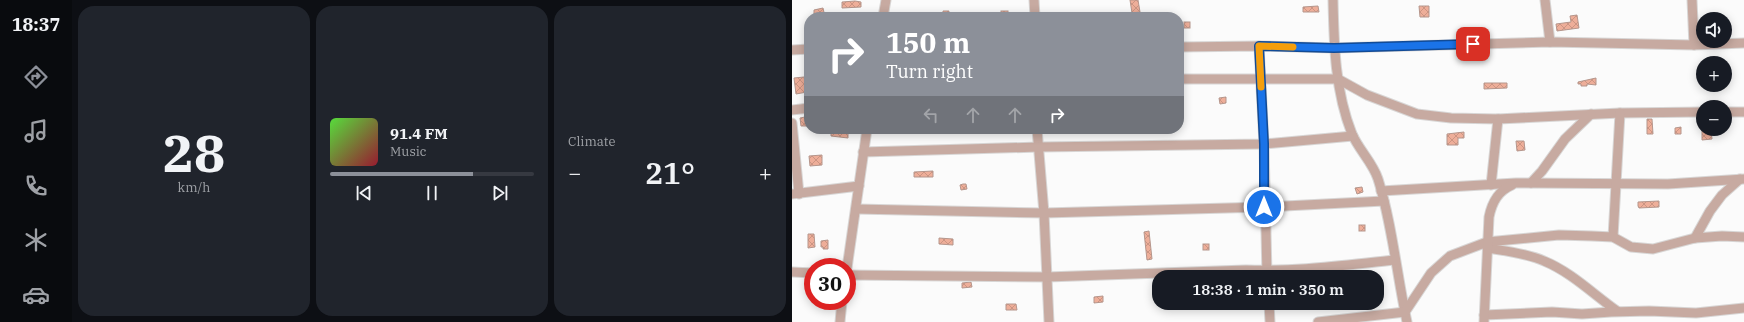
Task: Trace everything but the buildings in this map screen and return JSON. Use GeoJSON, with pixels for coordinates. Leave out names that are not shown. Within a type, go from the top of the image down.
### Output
{"type":"FeatureCollection","features":[{"type":"Feature","properties":{"kind":"street"},"geometry":{"type":"LineString","coordinates":[[885,12],[886,0]]}},
{"type":"Feature","properties":{"kind":"street"},"geometry":{"type":"LineString","coordinates":[[1034,0],[1035,12]]}},
{"type":"Feature","properties":{"kind":"street"},"geometry":{"type":"LineString","coordinates":[[1333,0],[1334,48],[1343,108],[1353,136],[1378,177],[1407,322]]}},
{"type":"Feature","properties":{"kind":"street"},"geometry":{"type":"LineString","coordinates":[[1545,0],[1550,42]]}},
{"type":"Feature","properties":{"kind":"street"},"geometry":{"type":"LineString","coordinates":[[1692,0],[1694,45]]}},
{"type":"Feature","properties":{"kind":"street"},"geometry":{"type":"LineString","coordinates":[[1184,48],[1259,46],[1334,48],[1550,42],[1694,45],[1744,43]]}},
{"type":"Feature","properties":{"kind":"street"},"geometry":{"type":"LineString","coordinates":[[1259,46],[1264,144],[1264,207],[1267,270]]}},
{"type":"Feature","properties":{"kind":"street"},"geometry":{"type":"LineString","coordinates":[[792,50],[804,49]]}},
{"type":"Feature","properties":{"kind":"street"},"geometry":{"type":"LineString","coordinates":[[1184,79],[1338,79],[1367,95],[1417,114],[1451,118],[1498,119],[1591,114],[1696,112]]}},
{"type":"Feature","properties":{"kind":"street"},"geometry":{"type":"LineString","coordinates":[[792,110],[804,109]]}},
{"type":"Feature","properties":{"kind":"street"},"geometry":{"type":"LineString","coordinates":[[1732,112],[1744,112]]}},
{"type":"Feature","properties":{"kind":"street"},"geometry":{"type":"LineString","coordinates":[[1613,237],[1620,113]]}},
{"type":"Feature","properties":{"kind":"street"},"geometry":{"type":"LineString","coordinates":[[1531,183],[1542,171],[1564,139],[1591,114]]}},
{"type":"Feature","properties":{"kind":"street"},"geometry":{"type":"LineString","coordinates":[[1491,185],[1498,119]]}},
{"type":"Feature","properties":{"kind":"street"},"geometry":{"type":"LineString","coordinates":[[792,123],[795,194],[858,186]]}},
{"type":"Feature","properties":{"kind":"street"},"geometry":{"type":"LineString","coordinates":[[849,258],[866,134]]}},
{"type":"Feature","properties":{"kind":"street"},"geometry":{"type":"LineString","coordinates":[[1038,134],[1044,213],[1049,322]]}},
{"type":"Feature","properties":{"kind":"street"},"geometry":{"type":"LineString","coordinates":[[863,152],[1039,147],[1264,144],[1353,136]]}},
{"type":"Feature","properties":{"kind":"street"},"geometry":{"type":"LineString","coordinates":[[1381,191],[1516,183],[1668,184],[1742,179]]}},
{"type":"Feature","properties":{"kind":"street"},"geometry":{"type":"LineString","coordinates":[[1695,238],[1710,211],[1722,195],[1742,179]]}},
{"type":"Feature","properties":{"kind":"street"},"geometry":{"type":"LineString","coordinates":[[1516,183],[1505,188],[1492,202],[1487,245],[1484,318],[1552,312],[1582,314],[1617,311],[1696,313],[1744,308]]}},
{"type":"Feature","properties":{"kind":"street"},"geometry":{"type":"LineString","coordinates":[[856,209],[1044,213],[1264,207],[1384,201]]}},
{"type":"Feature","properties":{"kind":"street"},"geometry":{"type":"LineString","coordinates":[[1318,322],[1405,312],[1431,273],[1450,256],[1487,245],[1559,235],[1613,237],[1631,247],[1653,249],[1695,238],[1722,236],[1744,237]]}},
{"type":"Feature","properties":{"kind":"street"},"geometry":{"type":"LineString","coordinates":[[1487,245],[1530,256],[1562,270],[1617,311]]}},
{"type":"Feature","properties":{"kind":"street"},"geometry":{"type":"LineString","coordinates":[[1299,270],[1395,260]]}},
{"type":"Feature","properties":{"kind":"street"},"geometry":{"type":"LineString","coordinates":[[792,272],[804,273]]}},
{"type":"Feature","properties":{"kind":"street"},"geometry":{"type":"LineString","coordinates":[[856,275],[1047,277],[1152,273]]}},
{"type":"Feature","properties":{"kind":"street"},"geometry":{"type":"LineString","coordinates":[[840,322],[841,310]]}},
{"type":"Feature","properties":{"kind":"street"},"geometry":{"type":"LineString","coordinates":[[1269,310],[1270,322]]}},
{"type":"Feature","properties":{"kind":"slow traffic"},"geometry":{"type":"LineString","coordinates":[[1261,87],[1259,46],[1293,47]]}},
{"type":"Feature","properties":{"kind":"route"},"geometry":{"type":"LineString","coordinates":[[1264,207],[1264,144],[1259,46],[1334,48],[1473,44]]}}]}
